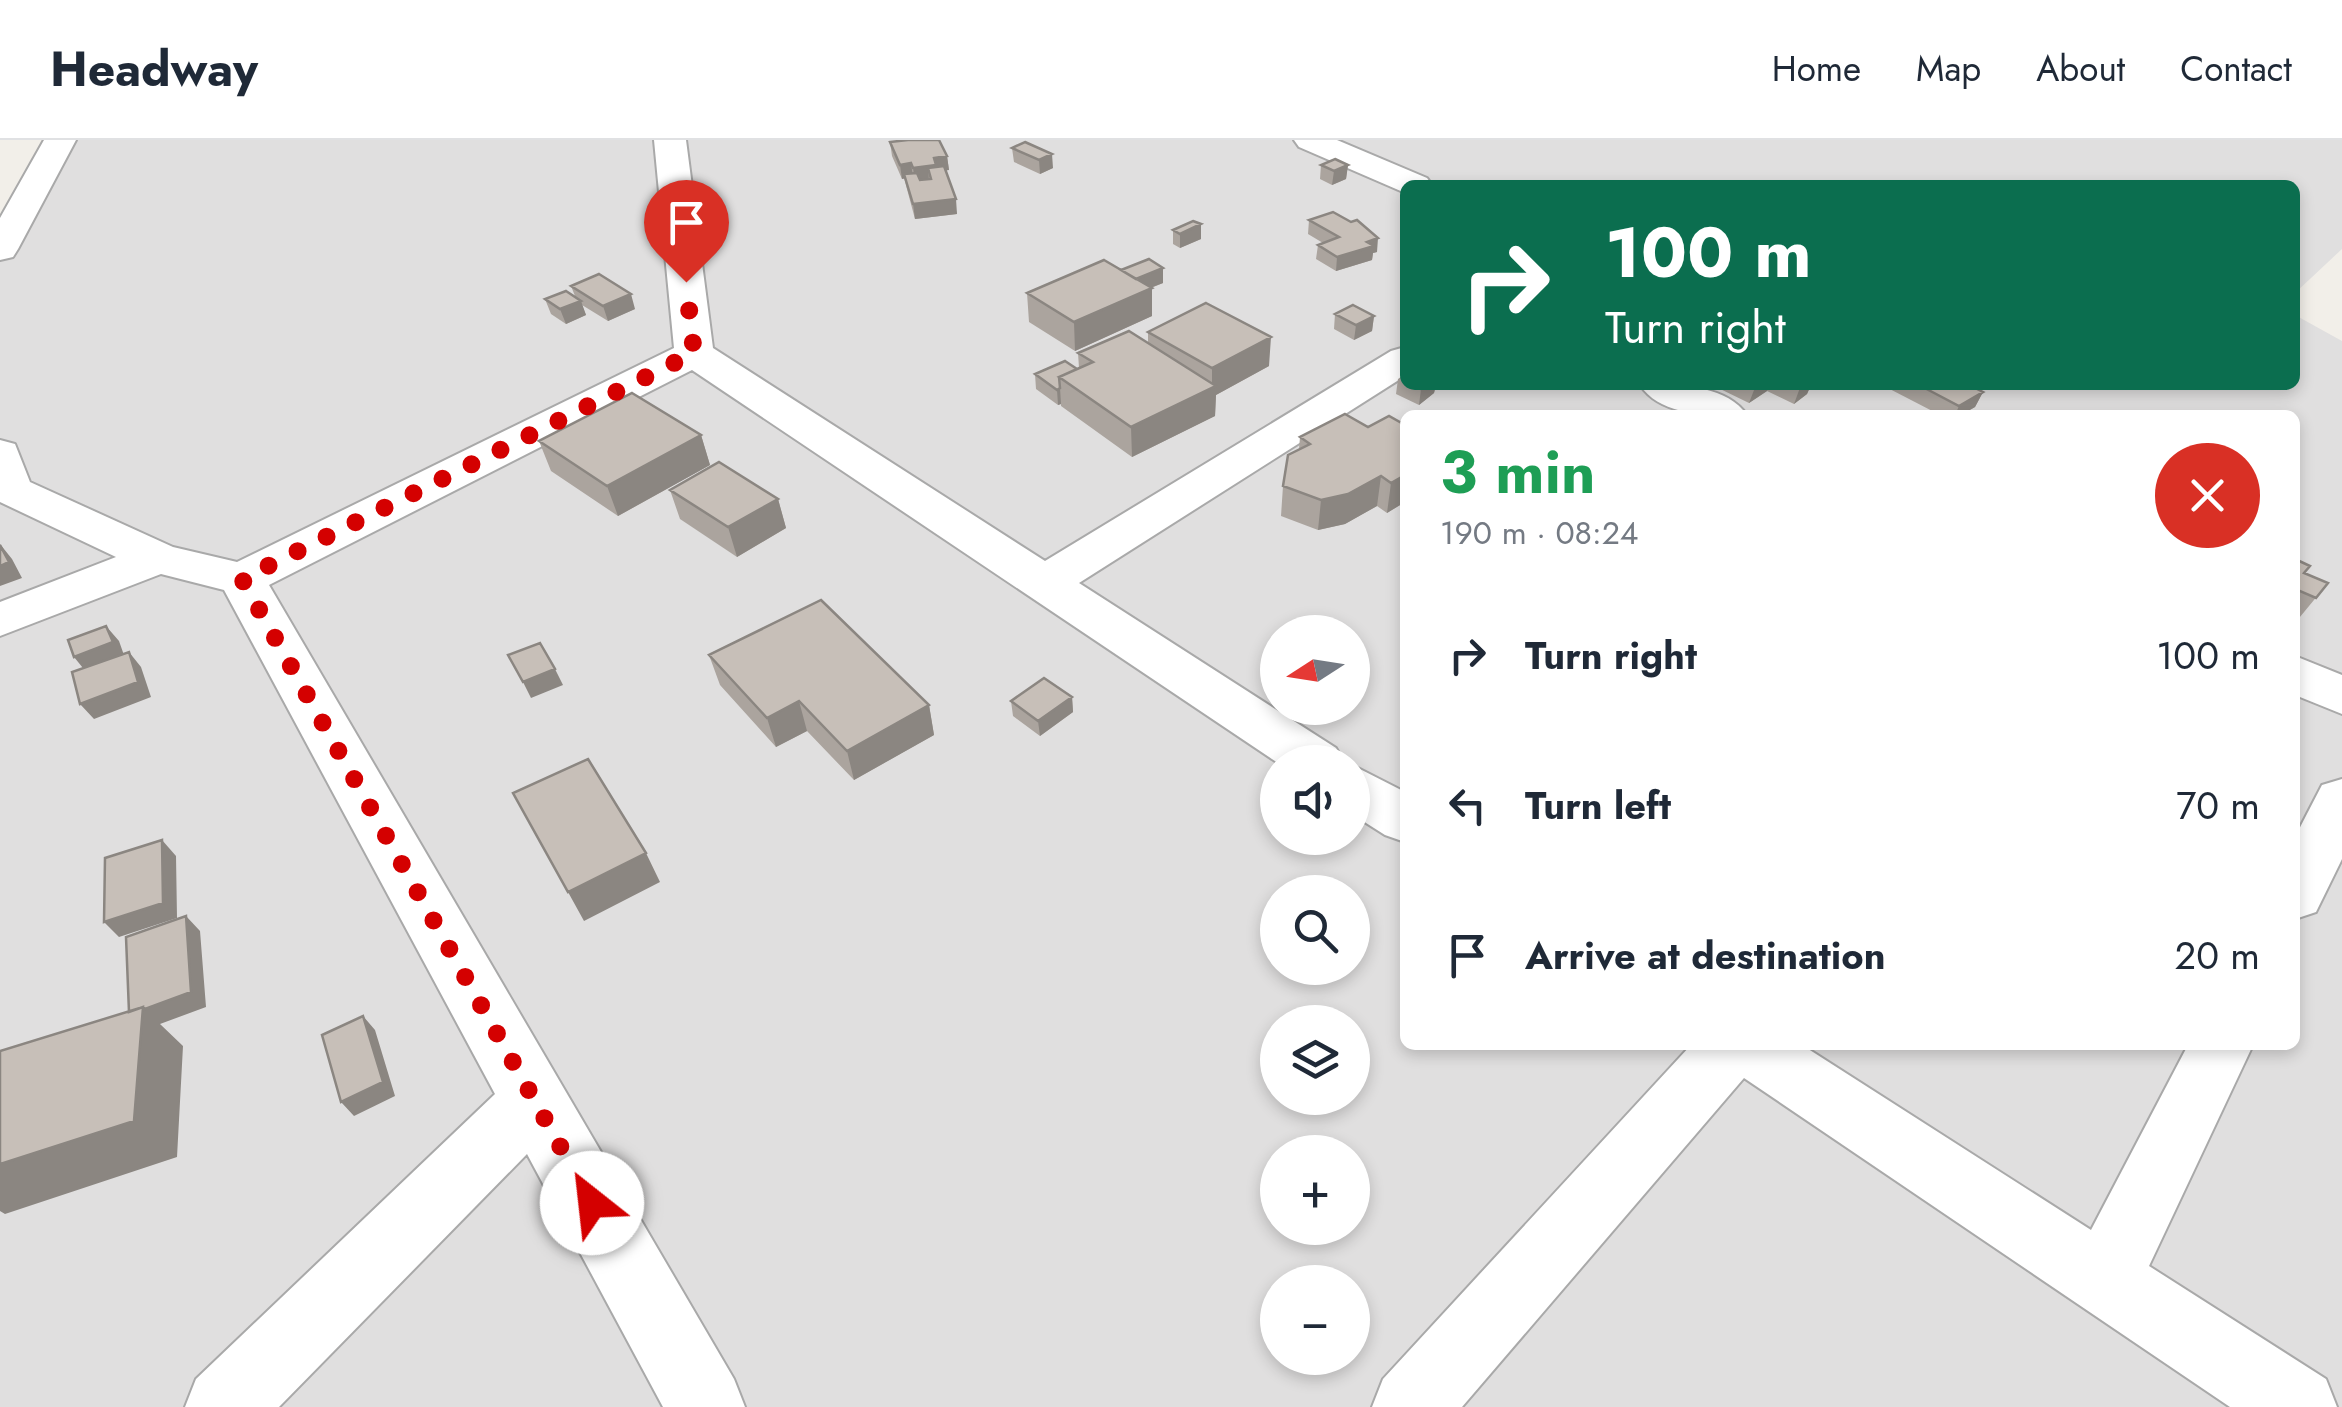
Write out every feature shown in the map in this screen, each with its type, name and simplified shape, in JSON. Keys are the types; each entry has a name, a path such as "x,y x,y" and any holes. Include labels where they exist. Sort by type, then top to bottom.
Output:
{"street":[{"path":"0,249 60,140"},
{"path":"670,140 694,353"},
{"path":"1310,140 1403,180"},
{"path":"0,454 10,490 158,558 242,579 694,353"},
{"path":"694,353 1291,745"},
{"path":"1044,583 1400,362"},
{"path":"1671,390 1715,410"},
{"path":"0,620 158,558"},
{"path":"242,579 706,1407"},
{"path":"2300,676 2342,696"},
{"path":"1370,798 1400,817"},
{"path":"2300,885 2342,800"},
{"path":"1411,1407 1728,1050"},
{"path":"1755,1050 2298,1407"},
{"path":"2104,1280 2218,1050"},
{"path":"224,1407 534,1101"}],"shaded area":[{"path":"60,140 2342,140 2342,249 2300,288 2300,180 1400,180 1400,390 2300,390 2300,318 2342,341 2342,1407 0,1407 0,249"}],"building":[{"path":"939,140 947,156 934,158 936,165 900,165 890,142"},
{"path":"1025,142 1052,154 1039,160 1012,148"},
{"path":"1335,159 1348,165 1334,171 1321,165"},
{"path":"944,166 956,199 913,204 904,174 917,173 920,180 931,179 928,168"},
{"path":"1333,212 1351,222 1357,220 1378,238 1367,242 1374,246 1337,257 1318,245 1339,237 1309,220"},
{"path":"1193,221 1201,224 1180,234 1173,230"},
{"path":"1149,259 1163,268 1136,279 1121,270"},
{"path":"1104,260 1152,288 1074,322 1027,293"},
{"path":"599,274 631,294 603,306 571,286"},
{"path":"566,291 581,301 560,309 545,299"},
{"path":"1206,303 1271,337 1212,368 1148,332"},
{"path":"1353,305 1374,316 1356,325 1335,314"},
{"path":"1129,331 1216,386 1131,427 1059,377 1093,362 1078,353"},
{"path":"1065,361 1077,369 1059,377 1057,390 1035,374"},
{"path":"1929,390 1983,392 1959,406"},
{"path":"632,393 701,435 607,486 539,441"},
{"path":"1345,414 1368,427 1389,416 1400,422 1400,478 1391,483 1381,476 1348,494 1321,500 1283,486 1288,455 1310,444 1300,437"},
{"path":"719,462 778,499 728,527 670,490"},
{"path":"0,545 9,562 0,566"},
{"path":"2300,561 2310,566 2304,573 2328,583 2316,598 2300,591"},
{"path":"821,600 929,705 847,751 799,701 767,718 709,655"},
{"path":"106,626 113,642 74,657 68,640"},
{"path":"540,643 555,669 523,682 508,655"},
{"path":"129,652 138,682 80,704 72,672"},
{"path":"1044,678 1072,697 1038,721 1011,701"},
{"path":"588,759 646,853 568,892 513,793"},
{"path":"162,840 163,903 104,922 105,858"},
{"path":"186,916 191,992 129,1012 126,937"},
{"path":"143,1007 134,1121 0,1164 0,1051"},
{"path":"363,1016 383,1082 341,1102 322,1035"}],"route":[{"path":"592,1203 242,579 694,353 686,282"}]}
